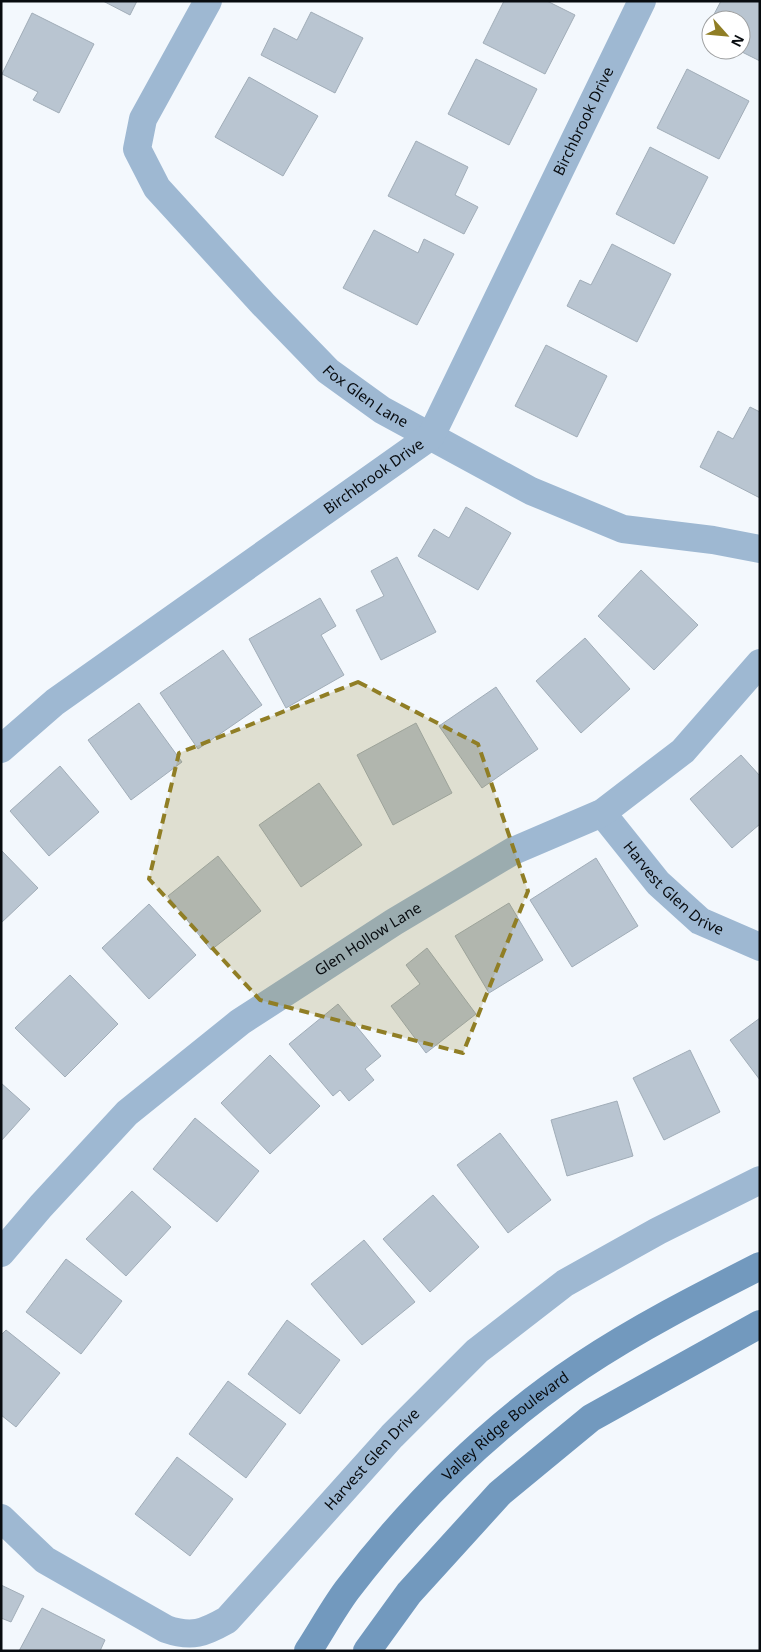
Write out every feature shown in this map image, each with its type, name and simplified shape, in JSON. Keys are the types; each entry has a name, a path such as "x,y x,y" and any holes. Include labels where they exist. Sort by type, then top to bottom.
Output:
{"main road":[{"name":"Valley Ridge Boulevard","path":"308,1651 347,1591 431,1492 505,1424 588,1361 666,1313 760,1266"},
{"path":"367,1651 409,1593 500,1494 538,1462 591,1418 760,1324"}],"street":[{"name":"Fox Glen Lane","path":"208,1 143,119 137,149 157,188 263,304 328,371 382,410 531,491 623,529 713,540 760,549"},
{"name":"Birchbrook Drive","path":"1,749 55,702 431,436 642,1"},
{"name":"Glen Hollow Lane","path":"1,1253 41,1206 127,1113 240,1022 394,922 513,850 602,813 684,751 760,663"},
{"name":"Harvest Glen Drive","path":"602,813 658,883 700,921 760,947"},
{"name":"Harvest Glen Drive","path":"1,1518 45,1560 166,1629 182,1634 206,1632 227,1620 392,1436 477,1351 565,1283 658,1231 760,1180"}],"highlighted area":[{"path":"358,682 478,744 528,891 463,1053 260,1000 149,879 179,753"}],"building":[{"path":"103,1 137,1 130,15"},
{"path":"504,1 547,1 575,15 545,74 483,43"},
{"path":"721,1 760,1 760,61 751,56 751,10 716,10"},
{"path":"311,12 363,38 335,93 261,55 274,28 297,40"},
{"path":"32,13 94,44 59,113 33,100 38,92 2,74"},
{"path":"476,59 537,89 509,145 448,114"},
{"path":"687,69 749,101 719,159 657,128"},
{"path":"249,77 318,116 283,176 215,137"},
{"path":"416,141 468,167 455,195 478,207 464,234 388,196"},
{"path":"650,147 708,177 674,244 616,214"},
{"path":"374,230 418,253 424,239 454,254 417,325 343,288"},
{"path":"612,244 671,274 637,342 567,306 580,280 591,285"},
{"path":"546,345 607,376 577,437 515,406"},
{"path":"750,407 760,412 760,498 700,467 718,431 733,439"},
{"path":"466,507 511,533 478,590 418,556 434,529 449,538"},
{"path":"397,557 436,632 381,660 356,610 384,596 371,571"},
{"path":"641,570 698,625 654,670 598,616"},
{"path":"320,598 336,626 321,635 344,675 286,708 249,639"},
{"path":"585,638 630,689 581,733 536,681"},
{"path":"223,650 262,705 198,749 160,693"},
{"path":"496,687 538,749 482,788 439,726"},
{"path":"139,703 182,762 131,800 88,740"},
{"path":"416,723 452,793 393,825 357,755"},
{"path":"741,755 760,776 760,824 732,848 690,799"},
{"path":"60,766 99,812 49,856 10,811"},
{"path":"319,783 362,845 301,887 259,825"},
{"path":"1,850 38,888 1,923"},
{"path":"218,856 261,911 211,950 168,896"},
{"path":"596,858 638,926 572,967 530,900"},
{"path":"509,903 543,960 489,993 455,936"},
{"path":"149,904 196,955 149,999 102,948"},
{"path":"427,948 476,1014 426,1053 391,1006 420,984 406,965"},
{"path":"70,975 118,1024 65,1077 15,1028"},
{"path":"338,1004 381,1056 365,1069 374,1080 349,1101 340,1090 333,1096 289,1044"},
{"path":"760,1018 760,1080 730,1040"},
{"path":"690,1050 720,1112 664,1140 633,1078"},
{"path":"270,1055 320,1106 270,1154 221,1103"},
{"path":"1,1083 30,1109 1,1141"},
{"path":"617,1101 633,1156 567,1176 551,1120"},
{"path":"195,1118 259,1171 217,1222 153,1169"},
{"path":"500,1133 551,1200 508,1233 457,1165"},
{"path":"132,1191 171,1227 126,1276 86,1239"},
{"path":"433,1195 479,1247 430,1292 383,1239"},
{"path":"364,1240 415,1302 362,1345 311,1284"},
{"path":"66,1259 122,1301 81,1354 26,1312"},
{"path":"287,1320 340,1360 300,1414 248,1374"},
{"path":"6,1330 60,1373 16,1427 1,1415 1,1335"},
{"path":"228,1381 286,1424 246,1478 189,1434"},
{"path":"177,1457 233,1499 190,1556 135,1514"},
{"path":"1,1585 24,1596 11,1622 1,1618"},
{"path":"42,1608 105,1640 100,1651 19,1651"}]}
